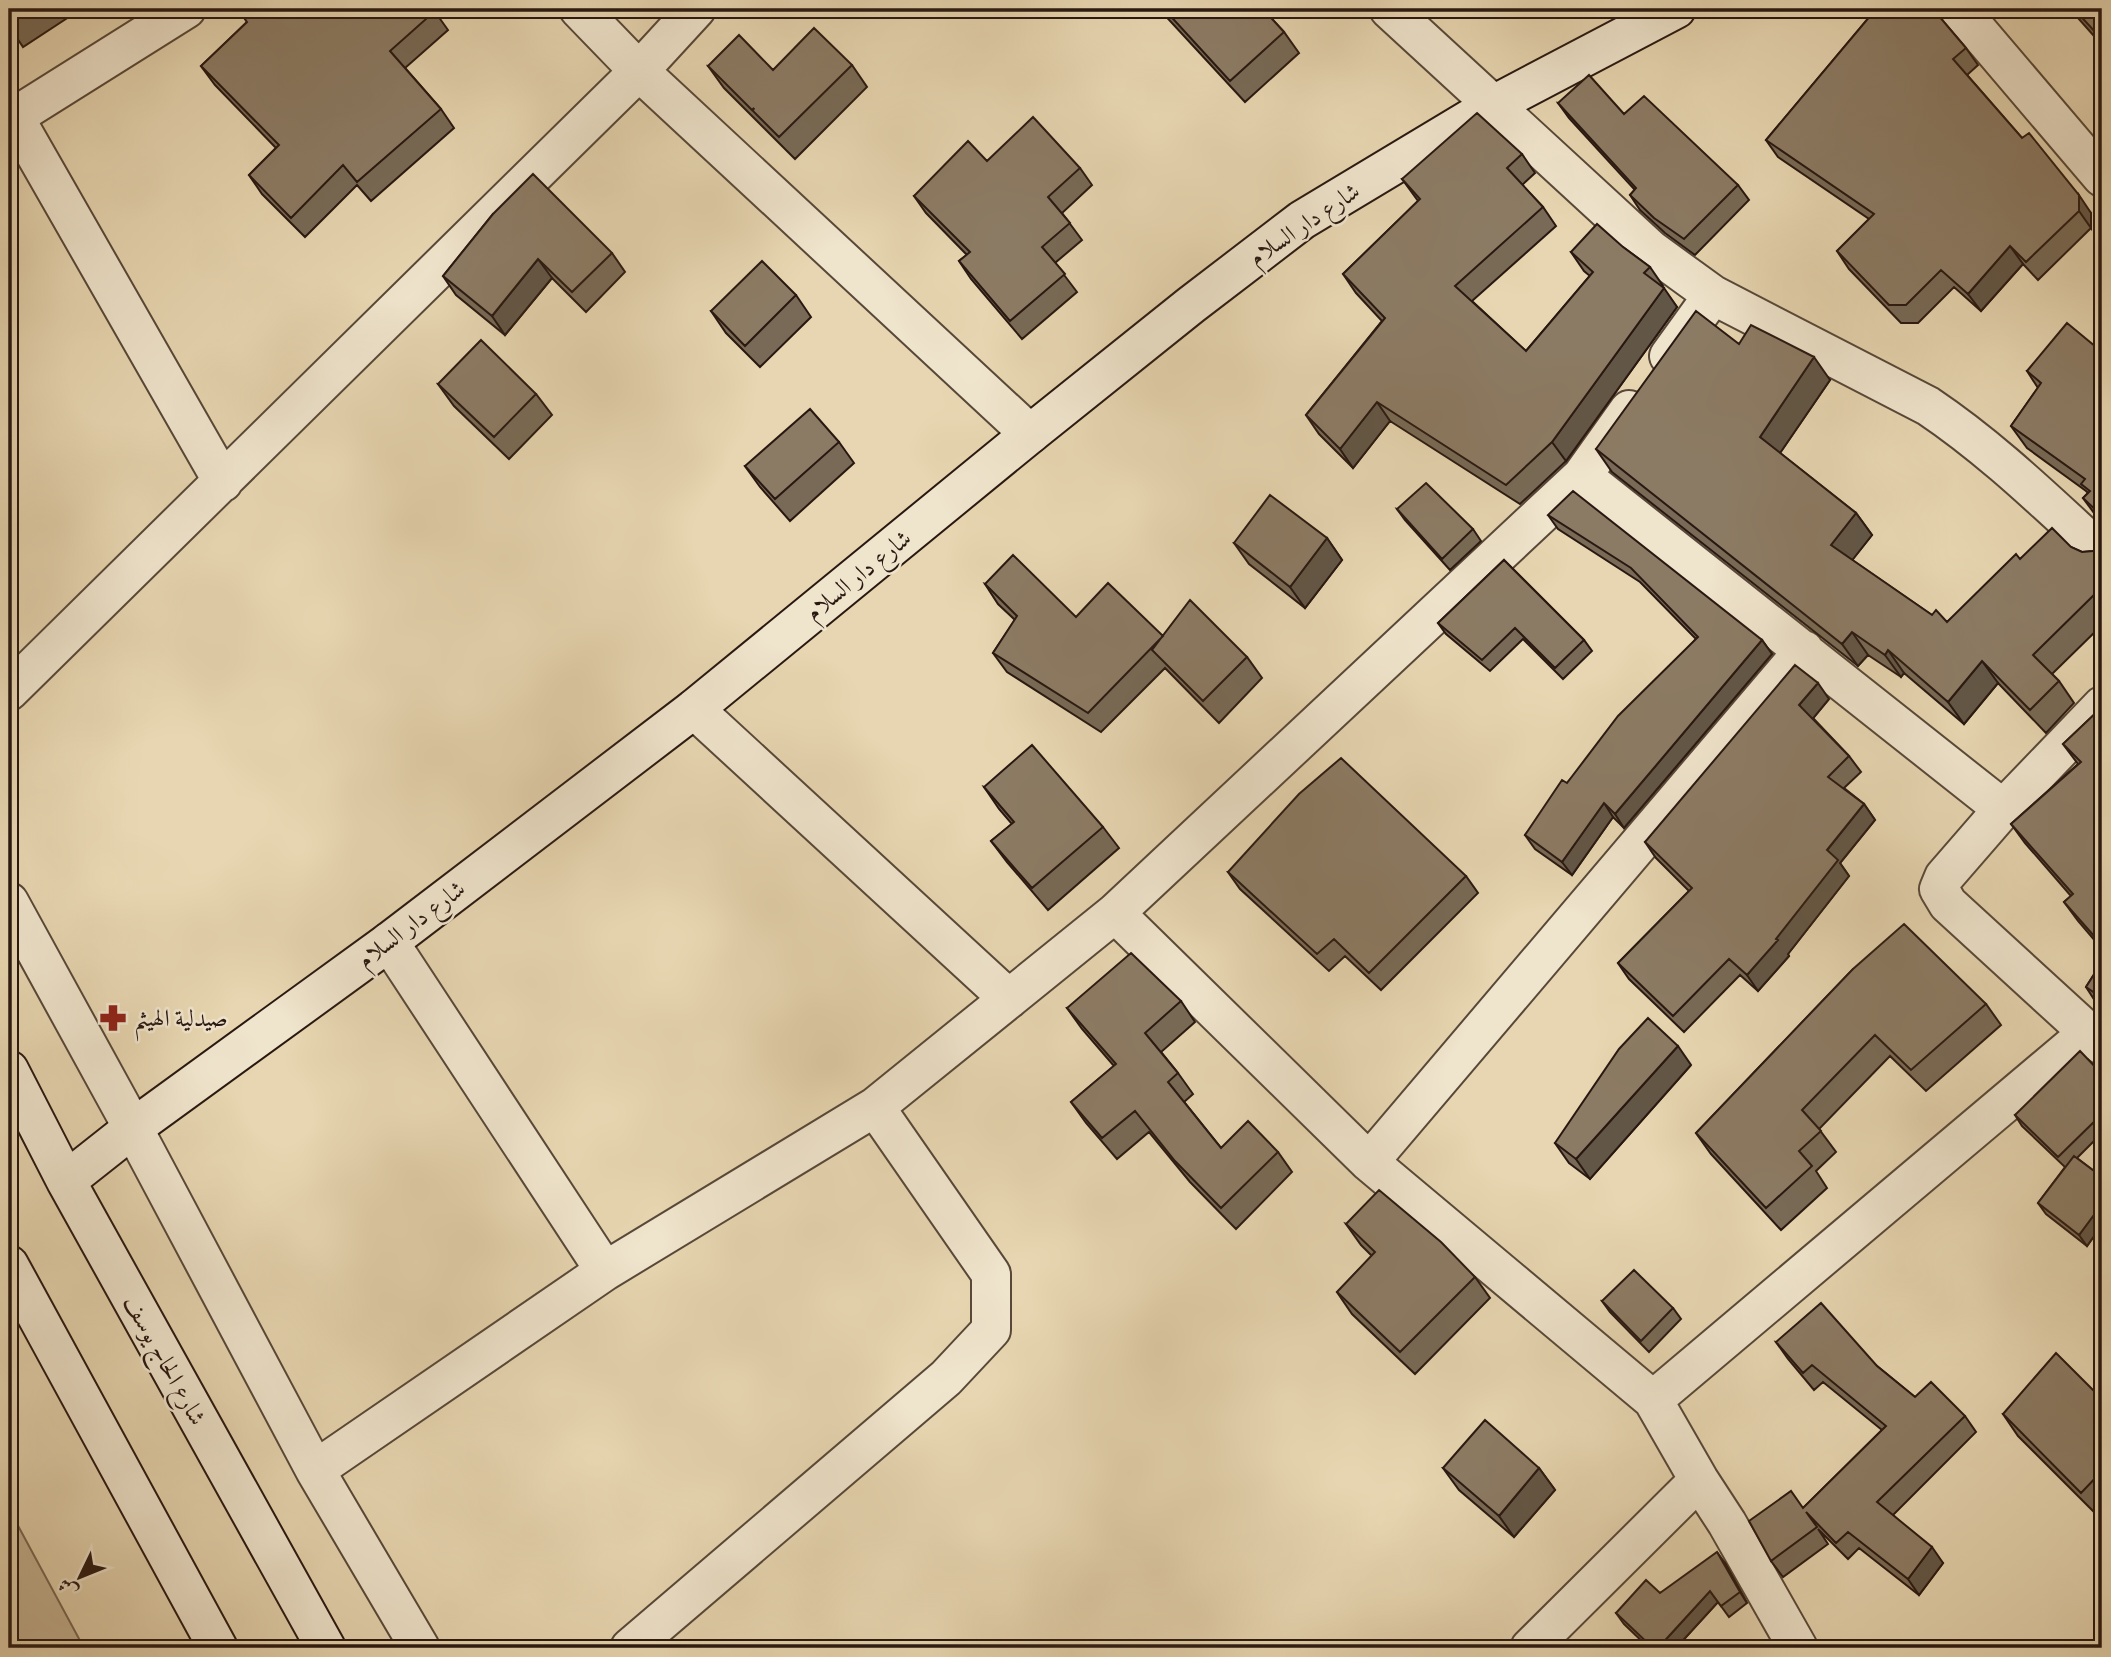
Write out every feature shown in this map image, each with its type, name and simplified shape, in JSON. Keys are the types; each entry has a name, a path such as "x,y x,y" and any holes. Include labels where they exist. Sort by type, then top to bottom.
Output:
{"street":[{"path":"186,9 12,113 223,482"},
{"path":"579,9 639,71 1030,434"},
{"path":"9,691 639,71 696,9"},
{"path":"1389,9 1651,250 1713,295 1928,406 1985,447 2102,553"},
{"name":"شارع دار السلام","path":"66,1181 133,1128 388,942 695,709 1030,434 1302,220 1495,104 1676,9"},
{"path":"1959,9 2102,177"},
{"path":"315,1470 606,1271 875,1107 1115,913 1582,475 1713,295"},
{"path":"1582,475 2003,809"},
{"path":"1369,1162 1804,650"},
{"path":"1653,1400 2095,1039 1948,904 1939,889 1944,877 2003,809 2102,706"},
{"path":"695,709 1009,999"},
{"path":"9,902 315,1470 420,1648"},
{"path":"1115,913 1369,1162 1653,1400 1798,1648"},
{"path":"388,942 606,1271"},
{"name":"شارع الحاج يوسف","path":"9,1070 66,1181 326,1648"},
{"path":"630,1648 946,1378 991,1330 991,1274 875,1107"},
{"path":"9,1265 218,1648"},
{"path":"1530,1648 1699,1480"}],"shaded area":[{"path":"9,1509 84,1648 9,1648"}],"building":[{"path":"252,9 433,9 435,11 390,51 441,109 357,182 343,165 291,218 249,175 279,145 201,66 247,22 243,16"},
{"path":"1164,9 1263,9 1284,32 1230,81"},
{"path":"1876,9 1933,9 1966,48 1953,59 2022,138 2029,133 2079,195 2079,211 2026,262 2010,246 1968,294 1941,270 1906,305 1889,305 1837,251 1874,214 1766,140"},
{"path":"2074,9 2102,9 2102,29 2097,34"},
{"path":"814,28 852,65 779,137 753,111 754,108 752,110 708,66 739,35 773,70"},
{"path":"1589,75 1624,114 1644,96 1738,185 1684,239 1654,218 1630,195 1636,188 1558,103"},
{"path":"1477,113 1522,154 1507,168 1543,207 1455,286 1526,351 1593,272 1571,252 1597,224 1650,267 1644,273 1664,288 1552,442 1506,485 1377,402 1340,449 1306,415 1385,318 1343,274 1420,199 1402,179"},
{"path":"1033,117 1080,168 1048,197 1070,223 1042,247 1065,274 1010,321 959,261 970,252 914,196 968,141 987,161"},
{"path":"533,174 612,253 572,292 538,259 492,316 443,276 493,214"},
{"path":"762,261 796,295 745,346 711,311"},
{"path":"1696,311 1739,344 1751,325 1814,357 1760,437 1856,513 1831,545 1932,615 1936,610 1947,622 2016,554 2020,559 2052,528 2071,547 2082,552 2093,551 2102,545 2102,587 2033,655 2059,681 2030,710 1982,661 1948,702 1888,650 1885,655 1852,632 1842,644 1596,449"},
{"path":"2067,323 2102,352 2102,516 2083,498 2090,491 2081,484 2085,479 2011,426 2041,383 2027,371"},
{"path":"481,340 536,394 494,437 438,384"},
{"path":"810,409 839,442 775,499 745,466"},
{"path":"1426,483 1473,529 1442,559 1397,509"},
{"path":"1573,491 1762,640 1615,814 1604,803 1562,862 1525,835 1562,780 1567,783 1618,716 1698,637 1631,568 1548,515"},
{"path":"1270,495 1327,538 1290,587 1234,543"},
{"path":"1013,555 1076,617 1108,583 1163,636 1088,713 993,653 1017,616 985,584"},
{"path":"1504,560 1584,640 1555,668 1515,628 1482,660 1438,623"},
{"path":"1190,600 1247,657 1203,701 1152,650"},
{"path":"1795,665 1818,683 1799,705 1849,756 1828,777 1864,804 1827,850 1838,860 1776,939 1778,940 1747,975 1729,959 1673,1016 1618,963 1692,888 1645,842"},
{"path":"2102,707 2102,810 2099,813 2102,817 2102,945 2064,902 2073,894 2011,824 2081,762 2063,744"},
{"path":"1032,745 1103,827 1032,888 991,841 1014,822 984,787"},
{"path":"1341,758 1466,876 1369,973 1334,939 1317,954 1228,872 1299,794"},
{"path":"1904,924 1986,1004 1911,1070 1875,1035 1802,1110 1821,1131 1799,1151 1812,1166 1766,1208 1696,1133 1853,969"},
{"path":"1131,953 1181,1001 1145,1033 1178,1073 1168,1082 1221,1148 1248,1121 1278,1152 1221,1208 1175,1161 1135,1111 1102,1138 1071,1102 1116,1064 1067,1008"},
{"path":"2102,962 2102,998 2086,987"},
{"path":"1648,1018 1678,1046 1576,1159 1555,1143 1619,1049"},
{"path":"2080,1051 2102,1074 2102,1114 2058,1157 2015,1115"},
{"path":"2074,1156 2102,1177 2102,1204 2079,1235 2038,1203"},
{"path":"1379,1190 1441,1242 1475,1277 1400,1352 1337,1292 1375,1252 1346,1224"},
{"path":"1634,1270 1673,1308 1641,1341 1602,1301"},
{"path":"1821,1303 1877,1366 1915,1397 1931,1382 1965,1416 1877,1502 1932,1547 1908,1579 1848,1532 1836,1543 1806,1512 1817,1527 1771,1561 1749,1521 1791,1491 1803,1508 1886,1426 1812,1365 1803,1373 1776,1342"},
{"path":"2056,1353 2102,1399 2102,1471 2081,1493 2003,1414"},
{"path":"1485,1420 1539,1468 1499,1516 1443,1468"},
{"path":"1717,1552 1740,1592 1721,1606 1710,1591 1658,1648 1653,1648 1616,1613 1646,1580 1660,1593"}],"place":[{"name":"صيدلية الهيثم","path":"113,1018"}]}
